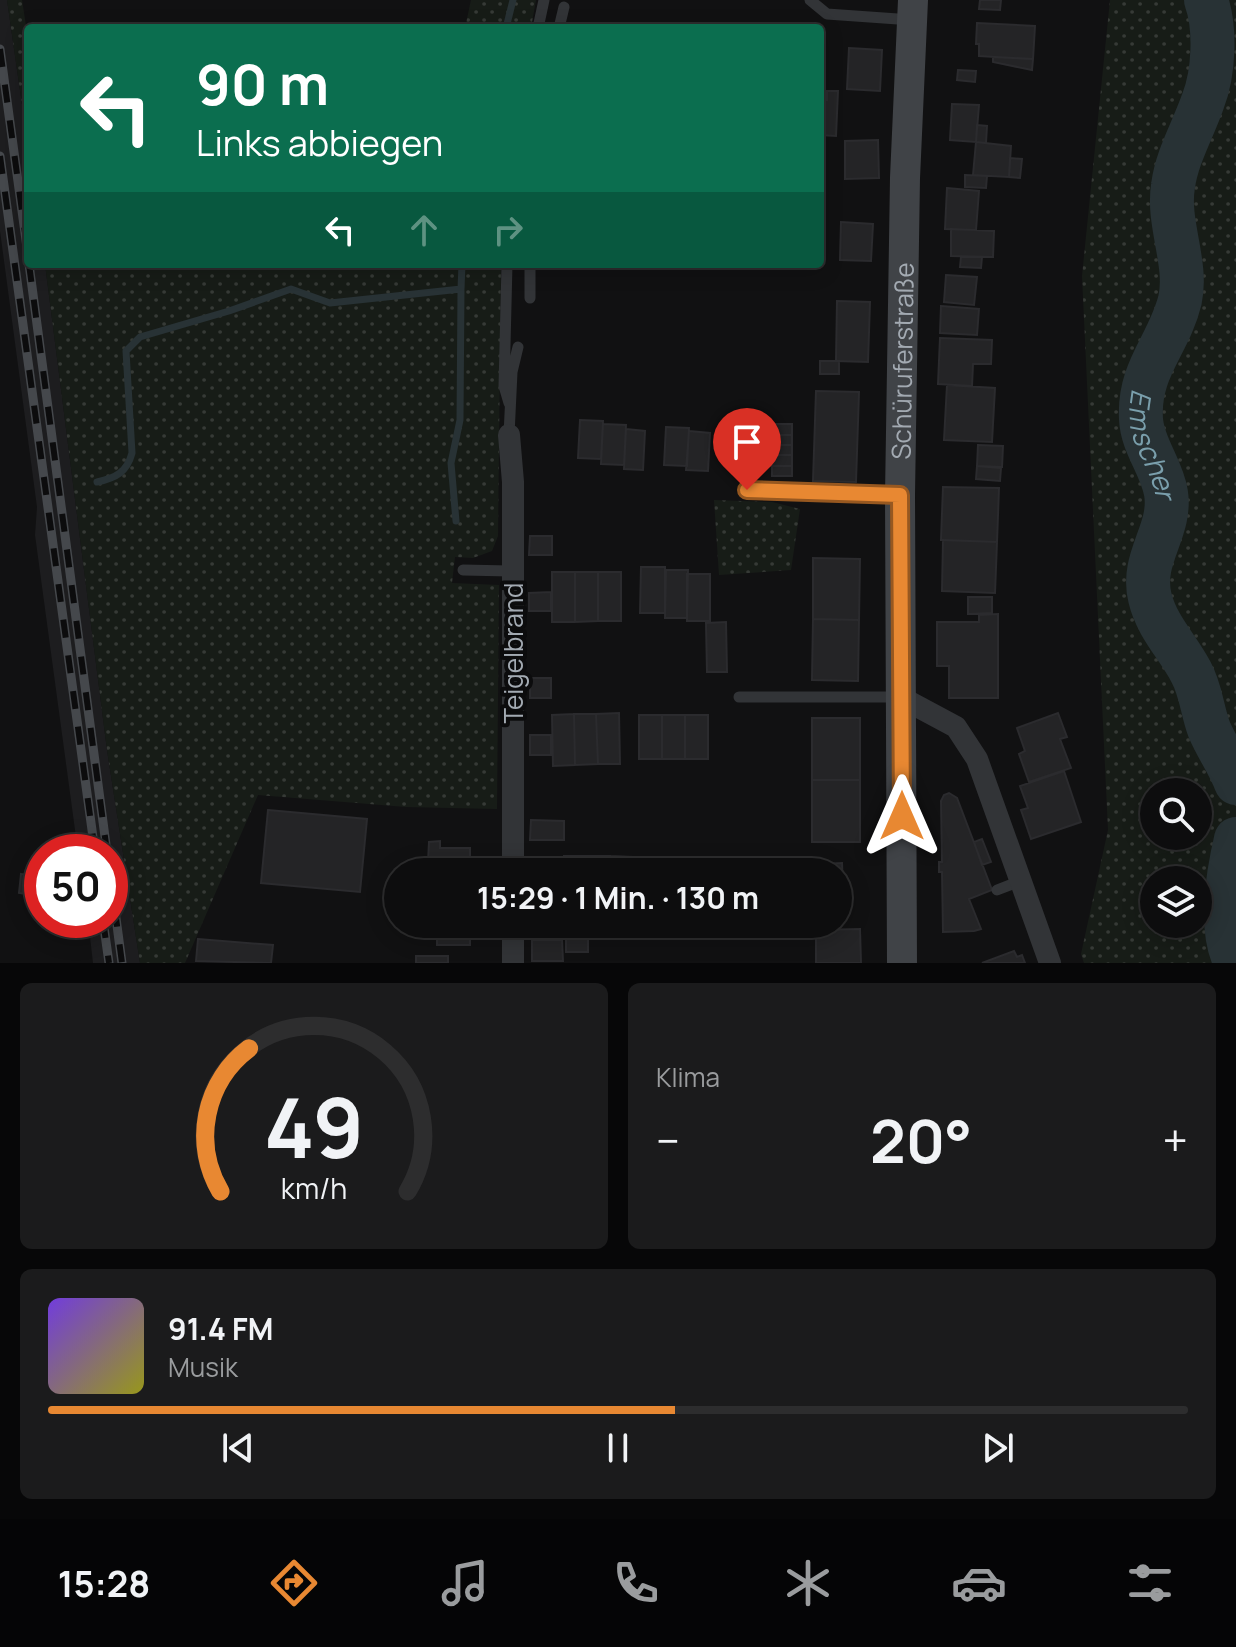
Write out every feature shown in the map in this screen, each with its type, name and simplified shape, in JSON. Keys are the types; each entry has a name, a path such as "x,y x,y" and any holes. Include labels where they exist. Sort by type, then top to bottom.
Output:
{"main road":[{"name":"Schüruferstraße","path":"902,963 900,495 905,178 913,10"}],"street":[{"name":"Teigelbrand","path":"509,435 513,482 513,858"},
{"path":"900,697 956,727 977,759 1050,963"},
{"path":"513,938 513,963"}],"lane":[{"path":"539,24 544,0"},
{"path":"810,0 827,14 913,10"},
{"path":"560,24 564,7"},
{"path":"507,268 504,386 509,403"},
{"path":"530,268 530,298"},
{"path":"509,435 509,403 518,347"},
{"path":"747,490 900,495"},
{"path":"463,570 513,571"},
{"path":"739,697 900,697"},
{"path":"997,890 1020,881"}],"shaded area":[{"path":"0,0 7,0 24,118 24,268 46,268 120,834 76,834 35,535 37,507 0,231"},
{"path":"7,0 22,0 26,24 24,118"},
{"path":"471,0 536,0 532,24 466,24"},
{"path":"1110,0 1236,0 1236,963 1084,963 1081,954 1108,830 1082,276"},
{"path":"46,268 501,268 498,536 492,551 473,558 455,557 452,583 499,585 497,809 406,807 258,795 185,963 140,963 128,886 128,834 120,834"},
{"path":"714,500 772,502 800,509 791,570 719,575"},
{"path":"128,886 140,963 93,963 90,938 128,938"}],"building":[{"path":"980,0 1001,0 1000,10 979,9"},
{"path":"977,23 1035,26 1033,59 979,56"},
{"path":"849,48 882,50 880,91 847,89"},
{"path":"993,57 1033,59 1032,70 993,62"},
{"path":"958,70 976,71 975,82 957,80"},
{"path":"827,91 838,91 836,136 824,135 824,100 827,100"},
{"path":"952,104 979,105 976,142 950,140"},
{"path":"977,125 987,126 986,143 976,142"},
{"path":"878,140 879,178 845,179 845,141"},
{"path":"976,142 1011,146 1009,177 973,175"},
{"path":"1010,158 1022,159 1020,178 1009,177"},
{"path":"965,175 987,176 986,188 965,187"},
{"path":"947,188 979,191 976,230 945,229"},
{"path":"841,222 873,224 871,261 840,260"},
{"path":"951,229 994,231 993,257 951,256"},
{"path":"961,257 982,257 981,268 960,267"},
{"path":"946,275 977,277 974,305 944,302"},
{"path":"837,301 870,302 868,362 836,361"},
{"path":"941,306 979,309 977,335 940,333"},
{"path":"940,338 992,340 991,364 973,364 972,386 938,384"},
{"path":"820,361 839,361 839,374 820,374"},
{"path":"947,385 995,388 992,442 944,440"},
{"path":"816,391 859,392 856,482 813,481"},
{"path":"580,420 603,421 601,459 578,458"},
{"path":"603,424 626,425 624,465 601,464"},
{"path":"772,424 792,424 792,435 772,435"},
{"path":"666,427 689,428 687,466 664,465"},
{"path":"626,429 645,431 643,470 624,469"},
{"path":"689,431 710,433 708,471 686,470"},
{"path":"772,435 792,435 792,445 772,445"},
{"path":"772,445 792,445 792,455 772,455"},
{"path":"978,445 1003,446 1002,467 977,466"},
{"path":"772,455 792,455 792,466 772,466"},
{"path":"772,466 792,466 792,476 772,476"},
{"path":"977,466 1001,468 1000,481 976,479"},
{"path":"943,487 999,488 997,542 941,540"},
{"path":"530,536 552,536 552,555 529,555"},
{"path":"943,540 997,542 995,593 942,591"},
{"path":"813,558 860,559 859,620 813,619"},
{"path":"641,567 665,567 665,613 640,613"},
{"path":"666,570 688,570 687,618 665,618"},
{"path":"552,572 575,572 575,622 552,622"},
{"path":"575,572 598,572 598,621 575,622"},
{"path":"598,572 621,572 621,621 598,621"},
{"path":"687,574 710,574 710,621 687,621"},
{"path":"551,592 551,611 529,611 529,593"},
{"path":"968,597 992,597 992,613 968,614"},
{"path":"998,614 998,698 949,698 949,666 937,666 937,622 979,622 979,615"},
{"path":"813,619 859,620 858,681 812,680"},
{"path":"726,622 727,672 707,672 706,623"},
{"path":"530,678 551,678 551,698 530,698"},
{"path":"619,713 620,764 598,764 596,714"},
{"path":"1058,713 1067,737 1060,739 1071,768 1029,782 1019,754 1025,751 1017,728"},
{"path":"574,714 575,765 553,766 552,715"},
{"path":"574,714 596,714 598,764 575,765"},
{"path":"639,715 662,715 662,759 639,759"},
{"path":"662,715 685,715 685,759 662,759"},
{"path":"685,715 708,715 708,759 685,759"},
{"path":"812,718 860,718 860,780 812,780"},
{"path":"530,735 551,735 551,755 530,755"},
{"path":"1064,771 1081,822 1031,839 1021,810 1028,808 1020,786"},
{"path":"812,780 860,780 860,842 812,842"},
{"path":"949,793 957,798 992,890 969,899 981,929 974,931 943,932 942,872 939,872 939,862 942,862 941,801"},
{"path":"268,810 367,819 360,892 261,883"},
{"path":"531,820 564,821 564,840 530,840"},
{"path":"982,839 991,862 982,865 974,842"},
{"path":"440,841 440,848 470,848 470,858 428,858 429,842"},
{"path":"564,856 587,856 587,858"},
{"path":"587,856 610,856 610,858"},
{"path":"21,874 24,874 24,894 19,893"},
{"path":"852,929 860,929 861,963 816,963 816,938 852,938"},
{"path":"437,938 470,938 470,945 437,945"},
{"path":"566,938 588,938 588,952 566,952"},
{"path":"198,939 273,945 271,963 196,961"},
{"path":"532,940 562,940 563,961 532,961"},
{"path":"1014,951 1017,957 1022,955 1025,963 982,963"},
{"path":"416,956 448,956 448,963 416,963"}],"waterway":[{"path":"507,24 513,0"},
{"name":"Emscher","path":"1206,0 1212,37 1210,77 1173,186 1173,215 1182,286 1180,300 1144,386 1141,419 1145,438 1161,474 1167,507 1149,570 1150,598 1163,628 1194,679 1209,729 1236,783"},
{"path":"97,482 120,473 132,453 126,351 140,337 291,289 330,303 461,289 462,268"},
{"path":"456,521 451,463 460,420 461,289"},
{"name":"Emscher","path":"1236,839 1226,902 1227,935 1236,963"}],"railway":[{"path":"0,49 24,226"},
{"path":"0,156 93,834"},
{"path":"30,268 105,834"},
{"path":"106,938 109,963"},
{"path":"119,938 122,963"}],"route":[{"path":"747,490 900,495 902,816"}]}
